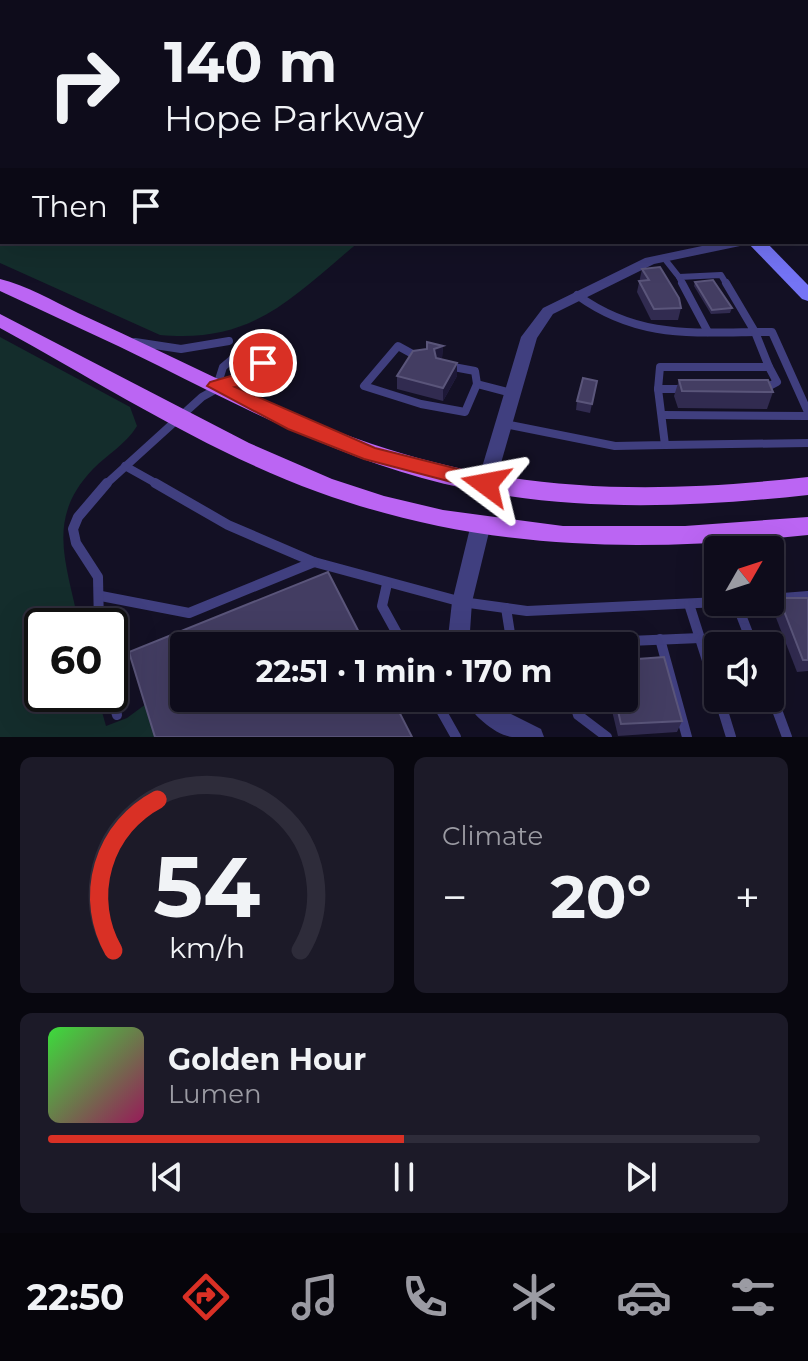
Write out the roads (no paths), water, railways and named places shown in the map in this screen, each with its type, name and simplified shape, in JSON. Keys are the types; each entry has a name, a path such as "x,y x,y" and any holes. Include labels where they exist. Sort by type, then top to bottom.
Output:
{"main road":[{"path":"758,244 808,295"},
{"path":"0,284 295,424 371,454 486,484 551,493 667,499 718,497 808,486"},
{"path":"0,320 181,417 324,485 371,501 480,528 626,539 732,535 808,526"}],"street":[{"path":"486,484 529,337 548,311 650,261 730,244"},
{"path":"459,632 462,602 480,528"},
{"path":"490,712 499,720 533,737"}],"lane":[{"path":"664,258 679,277 708,332"},
{"path":"679,277 721,275 755,332 777,382 773,387 750,390"},
{"path":"577,295 599,314 633,328 772,332 808,414 663,415"},
{"path":"99,331 166,348 194,348 229,341"},
{"path":"421,358 398,346 364,386 421,404 465,412 477,384 475,371 439,365"},
{"path":"217,386 223,367 242,351"},
{"path":"100,608 98,577 76,543 73,526 94,496 217,386 247,378 263,363"},
{"path":"665,445 658,389 660,367 769,367"},
{"path":"477,384 511,393"},
{"path":"658,389 704,389"},
{"path":"504,424 609,445 808,443"},
{"path":"125,466 228,525 314,562 462,602 539,611 704,603"},
{"path":"101,596 189,613 314,562"},
{"path":"387,584 382,606 396,632"},
{"path":"784,598 808,596"},
{"path":"689,604 704,651"},
{"path":"506,608 510,632"},
{"path":"638,640 700,638"},
{"path":"660,639 687,737"},
{"path":"442,712 456,737"},
{"path":"577,712 607,737"},
{"path":"723,712 731,737"},
{"path":"778,712 787,737"}]}
